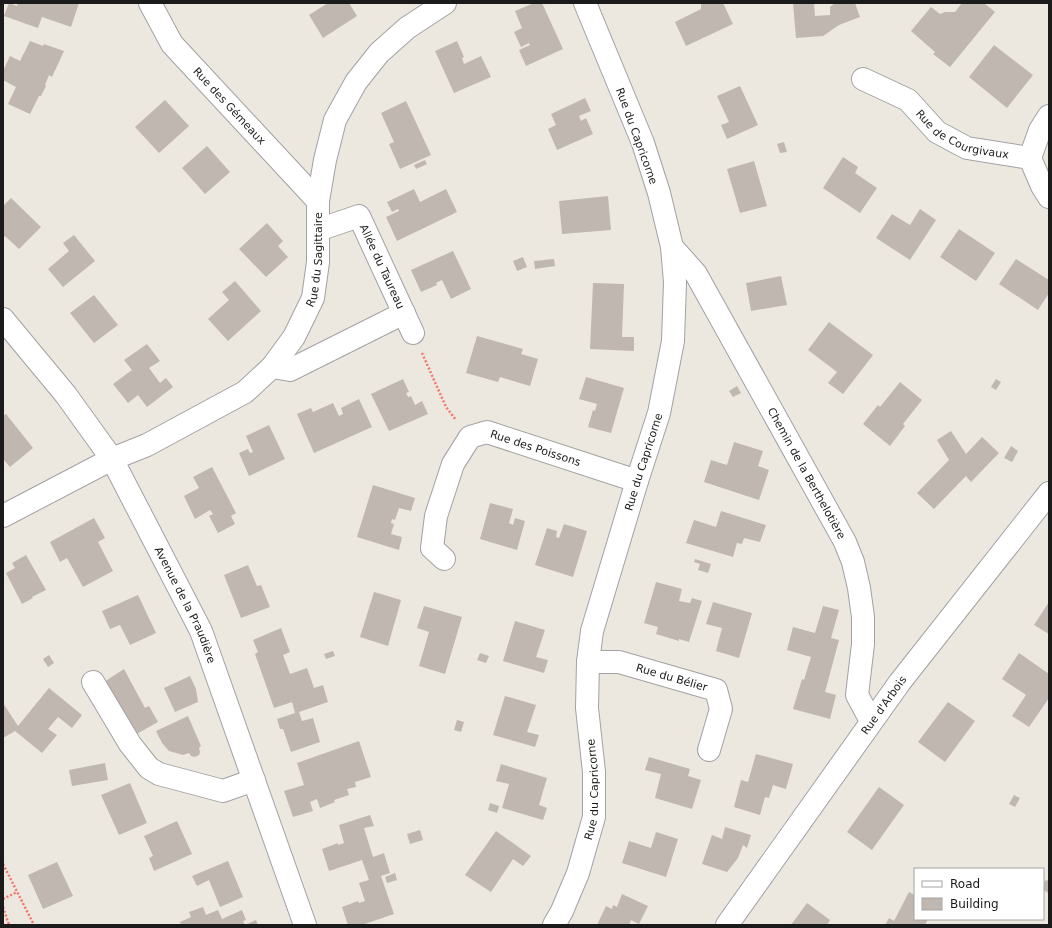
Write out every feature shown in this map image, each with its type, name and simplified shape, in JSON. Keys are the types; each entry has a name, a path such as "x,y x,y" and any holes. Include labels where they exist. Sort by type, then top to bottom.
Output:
{"street":[{"name":"Rue des Gémeaux","path":"150,3 172,44 318,201"},
{"name":"Rue du Sagittaire","path":"3,516 112,460 147,445 245,392 272,367 294,337 313,298 318,262 318,201 325,160 335,120 356,82 379,53 407,28 445,3"},
{"name":"Rue du Capricorne","path":"554,925 562,911 578,873 594,817 594,772 587,708 588,662 592,632 659,413 673,341 675,282 672,247 659,193 643,143 585,3"},
{"name":"Rue de Courgivaux","path":"863,79 908,100 937,132 967,148 1030,158"},
{"path":"1049,116 1040,130 1030,158 1042,186 1049,197"},
{"name":"Allée du Taureau","path":"272,367 290,370 409,323 359,216 318,230"},
{"name":"Chemin de la Berthelotière","path":"672,247 696,274 845,542 853,562 860,588 863,616 863,644 857,695 871,721"},
{"name":"Avenue de la Praudière","path":"3,319 66,395 112,460 201,631 305,925"},
{"name":"Rue des Poissons","path":"470,438 487,432 637,481"},
{"path":"444,558 432,548 436,516 453,464 470,438"},
{"name":"Rue d'Arbois","path":"727,925 900,682 1049,493"},
{"name":"Rue du Bélier","path":"588,662 619,662 716,690 721,709 709,750"},
{"path":"93,682 130,744 149,768 159,774 223,791 254,780"}],"path":[{"path":"409,323 446,407 470,438"},
{"path":"3,864 34,925"},
{"path":"3,899 17,892"},
{"path":"3,907 9,925"}],"building":[{"path":"9,3 17,6 18,3 79,3 71,27 42,17 38,28 4,16"},
{"path":"328,3 349,3 357,16 323,38 309,15"},
{"path":"534,3 542,3 563,49 526,66 519,50 530,45 529,43 521,47 514,32 522,28 515,11"},
{"path":"701,3 723,3 733,24 686,46 675,22 701,9"},
{"path":"793,3 814,3 815,16 830,15 830,7 835,3 855,3 860,17 839,25 823,36 796,38"},
{"path":"962,3 984,3 995,12 950,67 933,54 935,52 911,31 931,7 940,14 945,12 955,12"},
{"path":"30,41 64,51 52,77 49,75 45,85 46,86 30,114 8,104 16,87 3,80 3,71 10,56 20,61"},
{"path":"457,41 464,57 462,58 464,64 481,56 491,77 454,93 435,51"},
{"path":"994,45 1033,75 1007,108 969,77"},
{"path":"740,86 758,125 727,139 721,125 729,122 717,96"},
{"path":"585,98 591,111 579,116 581,121 586,118 593,134 557,150 548,129 556,125 551,114"},
{"path":"165,100 189,126 159,153 135,127"},
{"path":"406,101 431,155 400,169 389,144 394,142 381,113"},
{"path":"784,142 787,152 780,153 777,144"},
{"path":"207,146 230,172 205,194 182,168"},
{"path":"843,157 858,167 855,173 877,188 860,213 823,188"},
{"path":"425,160 427,164 416,169 414,165"},
{"path":"754,161 767,206 740,213 727,169"},
{"path":"414,189 420,202 446,189 457,212 397,241 386,217 399,211 398,209 392,212 387,202"},
{"path":"608,196 611,230 562,234 559,201"},
{"path":"11,198 41,227 19,249 5,236 3,238 3,206"},
{"path":"920,209 936,220 910,260 876,238 892,214 910,225"},
{"path":"267,223 283,241 278,246 288,257 266,277 239,249"},
{"path":"959,229 995,253 976,281 940,257"},
{"path":"74,235 95,261 63,287 48,269 69,251 63,243"},
{"path":"453,251 471,289 451,299 442,280 436,283 437,285 421,292 411,270"},
{"path":"523,257 527,267 517,271 513,261"},
{"path":"554,259 555,266 535,269 534,261"},
{"path":"1016,259 1049,280 1049,293 1038,310 999,284"},
{"path":"781,276 787,305 751,311 746,283"},
{"path":"235,281 261,311 228,341 208,319 229,300 222,292"},
{"path":"593,283 624,284 622,337 634,337 634,351 590,349"},
{"path":"94,295 118,325 94,343 70,313"},
{"path":"829,322 873,355 843,394 828,383 837,372 808,350"},
{"path":"477,336 523,349 521,354 538,359 530,386 500,377 498,382 466,373"},
{"path":"147,344 160,361 149,368 160,383 166,378 173,387 147,407 138,395 128,403 113,384 132,370 124,360"},
{"path":"586,377 624,388 611,433 588,427 593,410 595,411 597,404 579,399"},
{"path":"403,379 409,392 406,393 408,397 411,396 415,405 422,401 428,414 389,431 371,394"},
{"path":"996,379 1001,382 996,390 991,387"},
{"path":"900,382 922,400 903,424 905,426 890,446 863,424 878,405 880,407"},
{"path":"737,386 741,393 733,397 729,391"},
{"path":"359,399 372,427 314,453 297,414 311,408 313,412 333,403 339,416 343,414 341,408"},
{"path":"6,414 33,448 10,467 3,459 3,416"},
{"path":"269,425 285,459 249,476 239,453 248,449 250,453 253,452 246,436"},
{"path":"951,431 966,454 982,437 999,453 971,482 966,476 934,509 917,493 949,460 937,440"},
{"path":"734,442 763,451 758,466 769,470 759,500 704,482 711,460 727,465"},
{"path":"1011,446 1018,451 1012,462 1004,458"},
{"path":"212,467 236,513 231,516 235,524 218,533 209,516 213,514 210,510 195,519 184,496 199,488 193,477"},
{"path":"373,485 415,498 411,511 399,508 395,520 392,519 391,523 394,524 391,534 402,537 399,550 357,537"},
{"path":"490,503 513,509 509,523 513,525 515,518 525,521 517,550 480,539"},
{"path":"721,511 766,525 760,542 744,538 742,544 737,543 733,557 686,543 694,520 716,527"},
{"path":"94,518 105,538 98,542 113,571 83,587 67,558 60,562 50,542"},
{"path":"564,524 587,531 573,577 535,565 547,528 557,531 556,537 559,538"},
{"path":"26,555 46,590 22,604 6,573 15,568 12,563"},
{"path":"695,559 711,564 708,573 698,570 700,564 694,562"},
{"path":"248,565 257,586 261,585 270,607 241,618 224,575"},
{"path":"656,582 682,589 679,601 690,603 692,598 702,601 689,642 679,639 679,641 656,634 658,627 644,623"},
{"path":"374,592 401,600 388,646 360,637"},
{"path":"138,595 156,633 130,645 120,625 110,629 102,611"},
{"path":"713,602 752,613 739,658 716,651 722,628 706,624"},
{"path":"1049,602 1049,634 1034,625"},
{"path":"424,606 462,617 445,674 419,666 429,632 417,628"},
{"path":"823,606 839,610 831,638 839,640 825,692 836,695 830,719 793,709 802,679 804,680 811,657 787,650 793,627 815,633"},
{"path":"515,621 545,630 536,657 548,660 544,673 503,661"},
{"path":"281,628 290,652 283,655 290,674 307,668 314,688 323,685 328,702 299,712 302,721 313,718 320,742 291,752 283,729 280,729 277,719 295,713 292,702 274,708 255,654 258,652 253,640"},
{"path":"333,651 335,656 326,659 324,654"},
{"path":"480,653 489,656 486,663 477,660"},
{"path":"1019,653 1049,674 1049,698 1029,727 1012,716 1026,695 1002,679"},
{"path":"49,655 54,663 48,667 43,659"},
{"path":"124,669 145,708 149,706 158,722 135,735 104,682"},
{"path":"190,676 196,689 198,702 175,712 164,688"},
{"path":"49,688 82,715 72,728 58,717 48,729 57,735 42,753 15,731 3,738 3,703 18,726"},
{"path":"505,696 536,705 527,732 539,735 535,747 493,735"},
{"path":"948,702 975,721 945,762 918,742"},
{"path":"188,716 201,746 199,748 199,755 195,757 191,756 189,753 183,755 169,751 162,743 156,731"},
{"path":"457,720 464,722 461,732 454,730"},
{"path":"359,741 371,777 355,782 356,787 347,789 349,795 334,800 335,802 320,808 317,799 310,802 313,811 293,817 284,791 304,785 297,763"},
{"path":"756,754 793,764 786,789 773,785 769,798 765,797 760,815 734,807 741,780 748,782"},
{"path":"649,757 690,769 688,776 701,780 692,809 655,798 661,774 645,770"},
{"path":"105,763 108,780 72,786 69,770"},
{"path":"501,764 547,778 539,805 547,808 543,820 502,808 509,784 496,781"},
{"path":"130,783 147,823 119,835 101,795"},
{"path":"879,787 904,805 872,850 847,832"},
{"path":"1014,795 1020,798 1015,807 1009,804"},
{"path":"490,803 499,806 497,813 488,810"},
{"path":"370,815 374,826 364,828 373,857 384,853 390,873 381,876 394,914 362,925 348,925 342,907 358,901 359,903 365,901 359,883 369,880 362,860 329,871 322,849 338,843 338,845 344,843 339,825"},
{"path":"177,821 192,854 154,871 149,858 153,856 144,836"},
{"path":"725,827 751,835 747,848 743,845 738,858 727,872 702,864 712,835 722,839"},
{"path":"420,830 423,840 410,844 407,834"},
{"path":"496,831 531,856 523,866 513,859 491,892 465,875"},
{"path":"656,832 678,839 666,877 622,863 629,841 651,848"},
{"path":"228,861 243,897 220,907 209,880 197,886 192,876"},
{"path":"57,862 73,896 43,909 28,875"},
{"path":"395,873 397,880 387,883 385,877"},
{"path":"1046,880 1049,881 1049,893 1044,890 1044,883"},
{"path":"909,892 914,894 914,920 928,920 925,925 885,925 889,918 894,921"},
{"path":"622,894 648,906 639,924 631,920 629,925 597,925 606,906 612,909 613,905 617,907"},
{"path":"807,903 830,920 827,925 791,925"},
{"path":"203,907 206,915 218,910 222,919 242,910 246,920 243,921 245,925 181,925 180,922 191,917 189,912"},
{"path":"256,920 258,925 245,925"}]}
